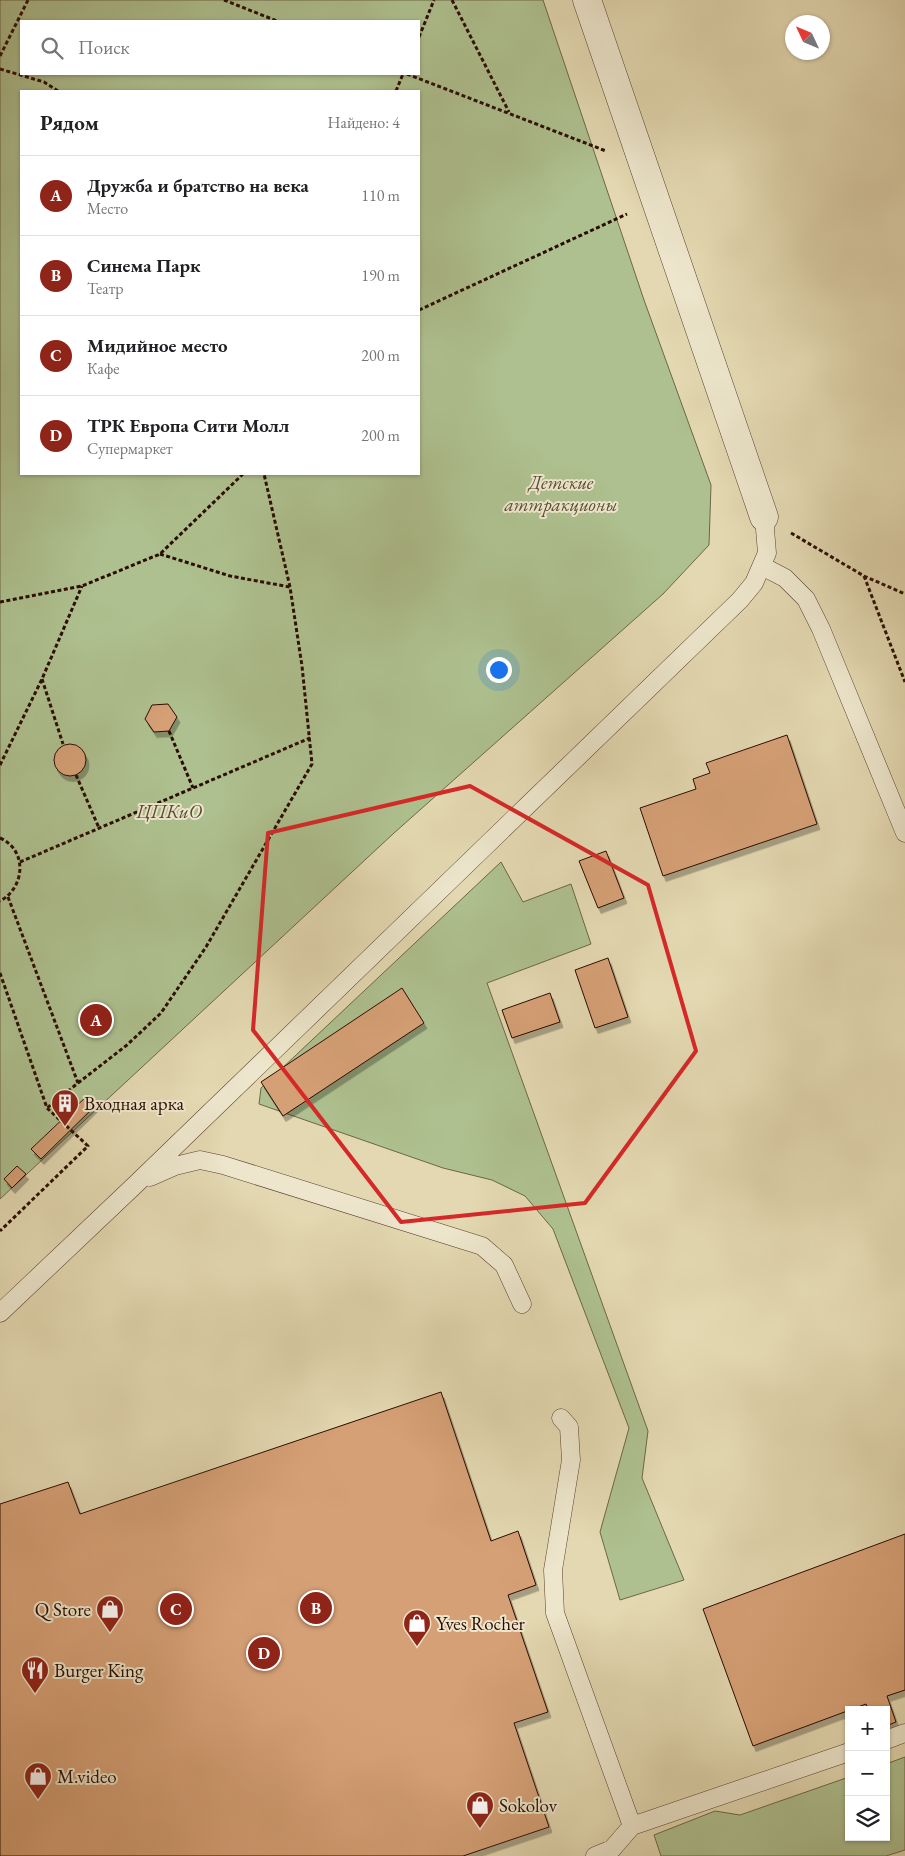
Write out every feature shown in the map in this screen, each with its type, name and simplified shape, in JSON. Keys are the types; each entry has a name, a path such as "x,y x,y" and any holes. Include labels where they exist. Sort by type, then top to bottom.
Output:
{"street":[{"path":"587,0 764,517"}],"lane":[{"path":"0,1313 740,600 754,583 767,553 764,517"},
{"path":"762,566 785,578 806,599 821,629 905,833"},
{"path":"136,1184 175,1166 200,1160 222,1165 437,1231 482,1246 504,1265 522,1304"},
{"path":"561,1418 569,1428 571,1460 553,1570 555,1614 632,1826"},
{"path":"890,1739 905,1733"},
{"path":"595,1856 612,1848 632,1826 845,1753"}],"path":[{"path":"0,56 28,0"},
{"path":"224,0 274,20"},
{"path":"420,35 434,0"},
{"path":"452,0 509,112"},
{"path":"0,69 20,75"},
{"path":"20,75 44,82 56,90"},
{"path":"397,90 404,75"},
{"path":"408,75 509,112 643,166"},
{"path":"420,310 656,201"},
{"path":"0,602 82,586 160,554 241,475"},
{"path":"47,1108 127,1045 162,1013 200,956 312,764 302,666 290,587 264,475"},
{"path":"764,517 864,576 905,594"},
{"path":"160,554 230,576 290,587"},
{"path":"864,576 905,682"},
{"path":"0,765 42,679 82,586"},
{"path":"42,679 63,744"},
{"path":"170,731 193,788"},
{"path":"20,862 310,738"},
{"path":"76,775 100,828"},
{"path":"0,838 14,848 20,862 20,874 17,885 8,897 0,901"},
{"path":"8,897 78,1083"},
{"path":"0,973 2,984 47,1108 88,1146 0,1231"}],"highlighted area":[{"path":"470,786 648,885 696,1051 585,1203 401,1222 253,1030 268,833"}],"green space":[{"name":"ЦПКиО","path":"0,0 543,0 644,300 711,485 709,545 663,594 394,833 0,1199"},
{"path":"501,862 523,902 571,884 591,944 487,983 648,1431 642,1478 684,1580 620,1600 600,1532 629,1428 553,1229 525,1196 492,1180 443,1168 259,1104 261,1088"},
{"path":"905,1757 905,1850 886,1856 661,1856 654,1835 715,1811 740,1815 845,1778 845,1841 890,1841 890,1763"}],"building":[{"path":"168,704 177,717 169,731 154,732 145,719 152,705"},
{"path":"787,735 817,824 663,876 640,808 696,789 693,779 710,773 706,763"},
{"path":"70,744 76,745 81,749 85,754 85,766 81,771 76,775 70,776 64,775 59,771 55,766 54,760 55,754 59,749 64,745"},
{"path":"606,851 624,898 598,908 579,861"},
{"path":"608,958 628,1017 595,1028 575,970"},
{"path":"402,988 424,1023 283,1116 261,1082"},
{"path":"550,993 560,1022 512,1038 502,1010"},
{"name":"Входная арка","path":"88,1095 97,1104 41,1159 31,1149"},
{"path":"17,1166 26,1174 12,1188 4,1179"},
{"path":"441,1392 491,1541 518,1531 536,1585 508,1595 548,1712 514,1723 549,1827 463,1856 0,1856 0,1504 68,1482 80,1514"},
{"path":"905,1534 905,1690 887,1696 896,1722 890,1724 890,1706 867,1706 866,1704 845,1706 845,1712 753,1746 703,1609"}],"place":[{"name":"Дружба и братство на века","path":"96,1020"},
{"name":"Входная арка","path":"65,1127"},
{"name":"Синема Парк","path":"316,1608"},
{"name":"Мидийное место","path":"176,1609"},
{"name":"Q Store","path":"110,1633"},
{"name":"Yves Rocher","path":"417,1647"},
{"name":"ТРК Европа Сити Молл","path":"264,1653"},
{"name":"Burger King","path":"35,1694"},
{"name":"M.video","path":"38,1800"},
{"name":"Sokolov","path":"480,1829"}],"park label":[{"name":"Детские аттракционы","path":"561,493"}]}
